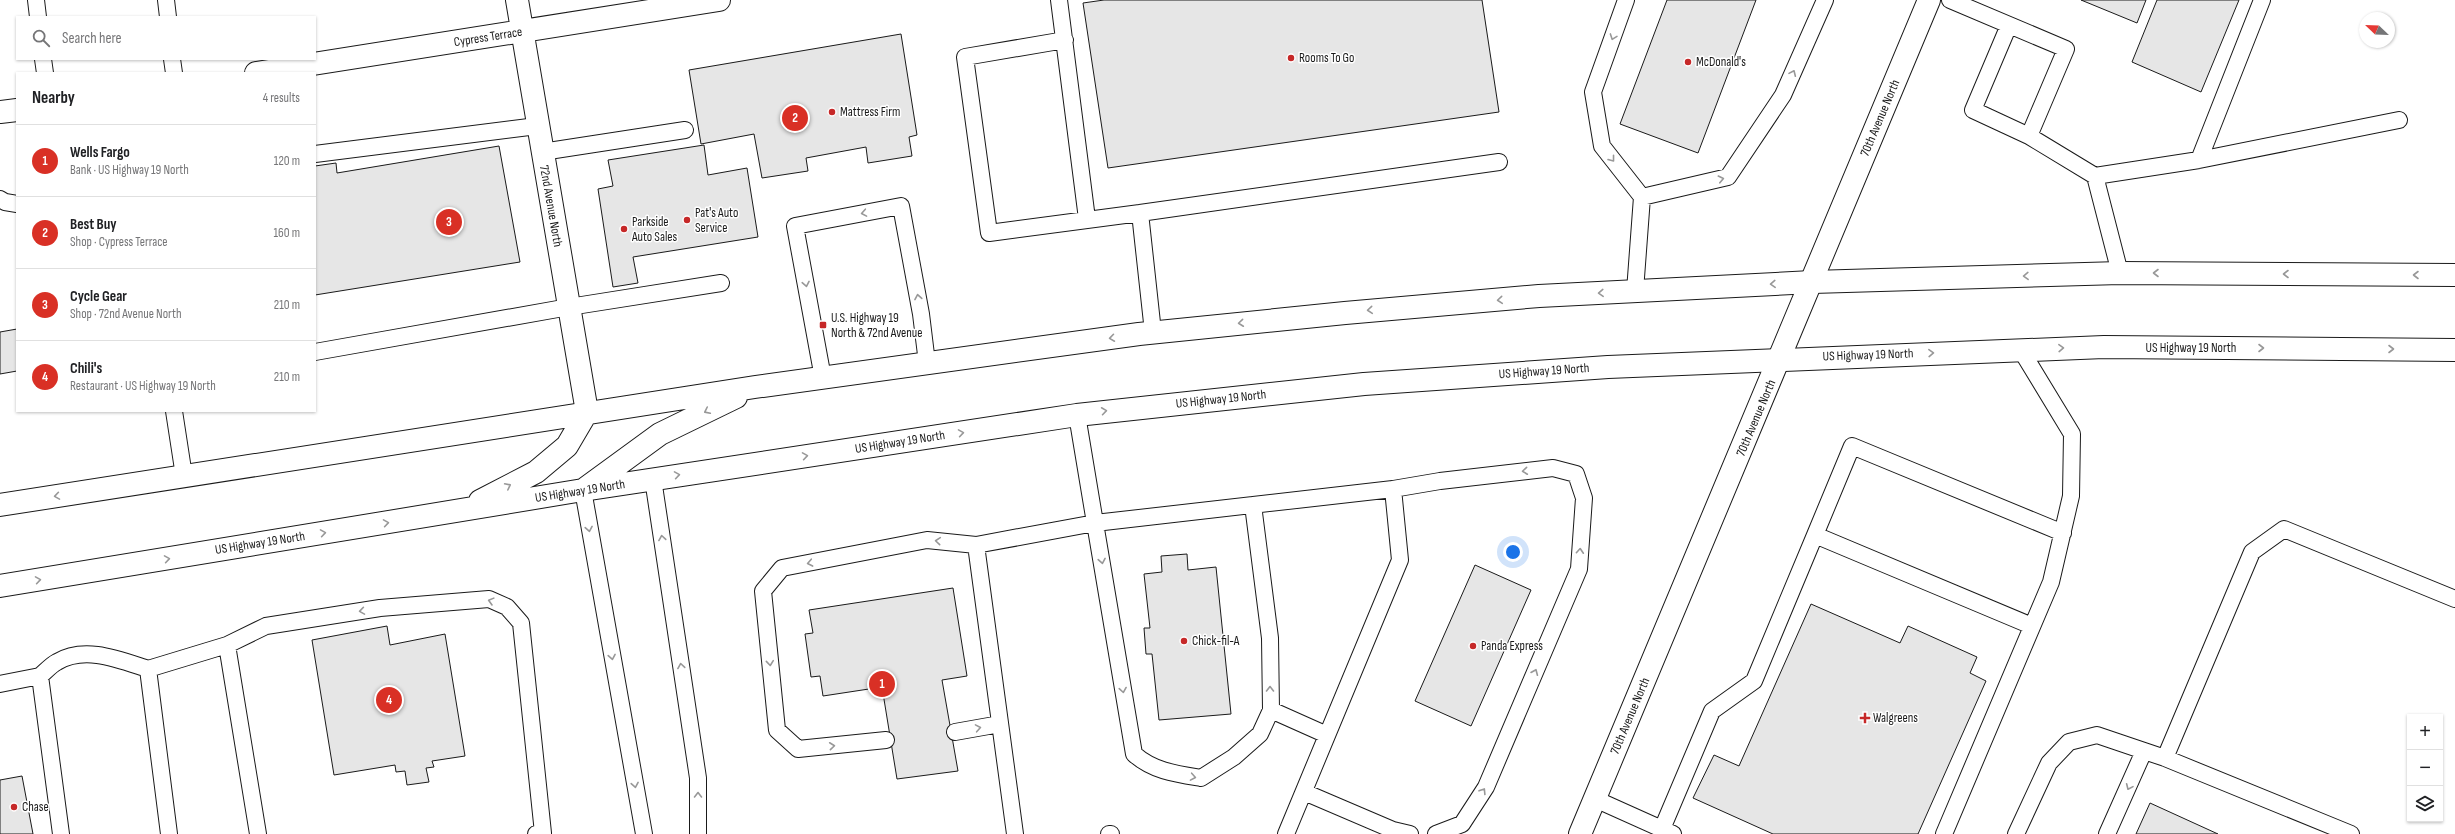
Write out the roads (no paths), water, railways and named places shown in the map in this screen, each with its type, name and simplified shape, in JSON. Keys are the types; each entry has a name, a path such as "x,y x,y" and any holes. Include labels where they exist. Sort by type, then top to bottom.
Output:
{"main road":[{"name":"72nd Avenue North","path":"517,0 587,412"},
{"name":"Cypress Terrace","path":"262,72 719,0"},
{"name":"70th Avenue North","path":"1580,834 1929,0"},
{"path":"0,112 16,110"},
{"path":"0,505 587,412 755,387 1153,332 1353,312 1539,296 1812,282 2120,273 2455,276"},
{"name":"US Highway 19 North","path":"0,586 583,490 1077,415 1364,384 1608,367 1780,358 2112,347 2455,350"},
{"path":"583,490 660,434 755,387"},
{"path":"461,511 536,472 567,446 587,412"}],"lane":[{"path":"36,0 38,16"},
{"path":"166,0 168,16"},
{"path":"1059,0 1087,219"},
{"path":"1626,0 1593,92 1602,146 1642,197 1635,292"},
{"path":"1642,197 1728,177 1783,95 1825,0"},
{"path":"1950,0 2066,49 2029,136"},
{"path":"2199,160 2262,0"},
{"path":"2009,25 1973,110 2029,136 2095,176 2199,160 2399,120"},
{"path":"1065,40 966,57 989,233 1499,162"},
{"path":"43,60 45,72"},
{"path":"172,60 174,72"},
{"path":"316,154 538,126"},
{"path":"542,152 685,130"},
{"path":"2095,176 2120,273"},
{"path":"0,199 5,202 16,204"},
{"path":"823,378 795,226 901,206 921,314 926,363"},
{"path":"1140,213 1153,332"},
{"path":"316,352 569,307 721,283"},
{"path":"1944,834 2051,582 2071,496 2072,434 2021,350"},
{"path":"174,412 184,476"},
{"path":"1077,415 1134,754 1145,764 1166,772 1201,778 1234,757 1260,734 1270,710 1270,638 1253,505"},
{"path":"1595,799 1668,832 1712,710 1754,681 1852,446 2063,533"},
{"path":"886,740 798,749 777,730 763,591 782,568 927,540 976,544 1095,523 1394,489 1440,481 1553,468 1576,474 1584,498 1579,568 1486,787 1462,824 1436,834"},
{"path":"653,479 698,778 698,834"},
{"path":"1286,834 1400,560 1394,489"},
{"path":"583,490 644,834"},
{"path":"2165,758 2252,552 2284,529 2455,598"},
{"path":"1815,535 2032,626"},
{"path":"976,544 1015,834"},
{"path":"0,684 40,676 57,662 82,654 108,656 148,669 227,645 266,626 380,608 489,599 508,607 521,623 543,833 536,834"},
{"path":"227,645 258,834"},
{"path":"148,669 169,834"},
{"path":"40,676 61,834"},
{"path":"1270,710 1327,735"},
{"path":"955,732 1000,724"},
{"path":"2016,834 2049,763 2069,742 2097,736 2165,758 2351,834"},
{"path":"2107,834 2144,751"},
{"path":"1304,792 1392,830 1410,834"}],"place":[{"name":"Rooms To Go","path":"1291,58"},
{"name":"McDonald's","path":"1688,62"},
{"name":"Mattress Firm","path":"832,112"},
{"name":"Best Buy","path":"795,118"},
{"name":"Pat's Auto Service","path":"687,220"},
{"name":"Cycle Gear","path":"449,222"},
{"name":"Parkside Auto Sales","path":"624,229"},
{"name":"U.S. Highway 19 North & 72nd Avenue","path":"823,325"},
{"name":"Chick-fil-A","path":"1184,641"},
{"name":"Panda Express","path":"1473,646"},
{"name":"Wells Fargo","path":"882,684"},
{"name":"Chili's","path":"389,700"},
{"name":"Walgreens","path":"1865,718"},
{"name":"Chase","path":"14,807"}]}
